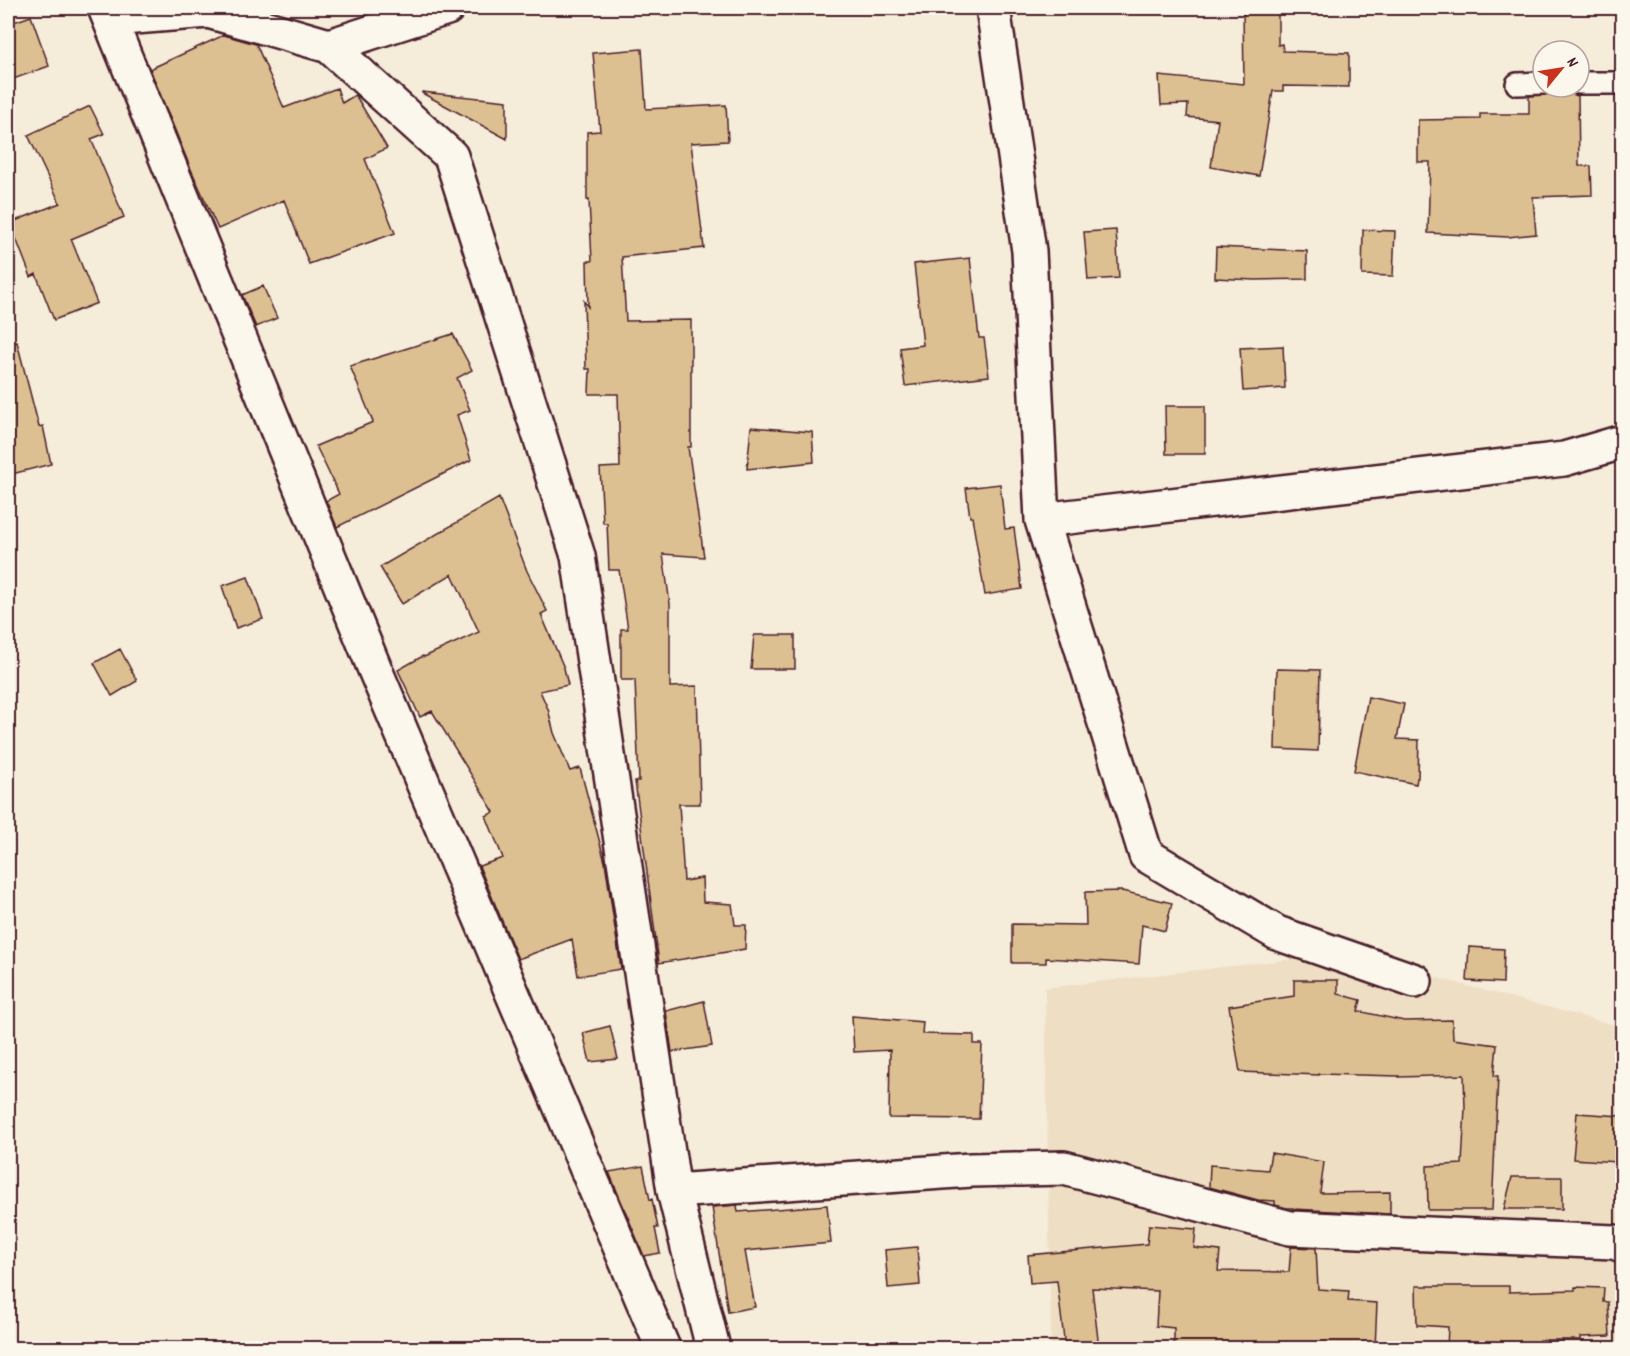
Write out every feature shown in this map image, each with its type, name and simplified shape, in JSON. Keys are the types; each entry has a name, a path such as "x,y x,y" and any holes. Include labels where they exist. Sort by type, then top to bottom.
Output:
{"street":[{"path":"329,46 447,8"},
{"path":"993,8 1029,250 1042,520 1146,855 1277,933 1415,981"},
{"path":"663,1348 376,672 107,13 208,11 329,46 451,156 578,556 674,1191 713,1348"},
{"path":"1042,520 1564,459 1623,442"},
{"path":"674,1191 972,1170 1064,1168 1290,1228 1614,1242 1623,1245"}],"lane":[{"path":"1516,84 1531,83"},
{"path":"1591,83 1623,83"}],"shaded area":[{"path":"1344,953 1622,1027 1622,1348 1051,1348 1045,988"}],"building":[{"path":"1243,8 1278,8 1278,45 1282,44 1283,51 1349,53 1349,87 1283,86 1283,91 1273,91 1259,176 1211,167 1218,120 1187,117 1188,104 1161,105 1159,76 1244,84"},
{"path":"31,16 49,66 8,81 8,24"},
{"path":"224,35 256,44 284,108 337,88 342,103 356,96 387,148 365,159 395,233 309,264 284,200 218,229 150,69"},
{"path":"642,49 646,109 726,105 728,141 691,143 704,248 622,257 626,321 691,320 691,447 688,447 704,557 663,554 670,604 670,687 697,686 700,804 679,804 684,881 702,878 703,902 732,904 735,925 746,925 745,949 659,963 635,781 639,781 635,680 621,680 621,629 628,629 619,570 609,570 607,523 603,523 600,468 620,467 618,394 589,394 590,369 586,369 584,301 588,307 587,261 592,261 589,200 587,200 587,132 600,131 593,53"},
{"path":"422,93 507,101 507,139"},
{"path":"1529,96 1531,99 1578,99 1579,166 1591,166 1592,195 1533,197 1536,234 1508,237 1428,233 1430,162 1418,162 1418,120 1480,119 1480,114 1529,114"},
{"path":"90,106 104,134 91,139 124,217 71,239 97,303 54,320 36,274 31,277 10,223 60,203 28,135"},
{"path":"1116,230 1119,278 1088,280 1084,232"},
{"path":"1363,230 1395,231 1393,276 1362,275"},
{"path":"1216,247 1307,251 1307,279 1215,278"},
{"path":"970,258 979,338 984,338 989,376 905,386 900,348 923,345 914,264"},
{"path":"263,286 277,318 256,327 242,295"},
{"path":"453,334 472,370 457,378 470,410 457,415 471,460 337,527 326,501 339,494 316,446 373,422 350,366"},
{"path":"17,342 39,427 43,426 51,464 8,475 8,344"},
{"path":"1283,346 1285,388 1243,391 1240,348"},
{"path":"1165,406 1205,406 1205,454 1166,454"},
{"path":"751,427 812,432 814,462 747,469"},
{"path":"1000,484 1005,529 1014,528 1022,589 985,595 966,488"},
{"path":"499,498 527,571 547,611 541,614 564,668 568,685 540,691 570,771 580,768 605,862 621,969 578,976 572,939 518,959 479,866 503,858 486,816 494,812 432,711 420,717 398,670 423,656 479,632 452,574 402,604 380,567"},
{"path":"248,577 263,619 236,628 222,586"},
{"path":"754,635 795,635 795,669 751,669"},
{"path":"120,649 137,681 112,696 94,663"},
{"path":"1277,669 1320,670 1318,751 1275,749"},
{"path":"1368,697 1404,704 1397,739 1419,740 1416,784 1354,771"},
{"path":"1122,891 1172,903 1165,931 1142,925 1139,964 1046,958 1046,963 1012,963 1012,924 1086,925 1085,892"},
{"path":"1469,947 1504,949 1503,983 1467,981"},
{"path":"1294,980 1338,980 1338,994 1361,1000 1358,1011 1404,1021 1452,1020 1453,1039 1497,1045 1494,1076 1498,1076 1492,1210 1428,1210 1427,1166 1462,1164 1464,1075 1399,1077 1240,1072 1229,1006 1294,996"},
{"path":"704,1001 712,1046 672,1052 666,1011"},
{"path":"852,1016 923,1022 922,1034 974,1035 974,1044 982,1044 979,1119 889,1118 890,1050 854,1052"},
{"path":"610,1026 618,1059 590,1062 583,1033"},
{"path":"1577,1113 1621,1116 1617,1162 1573,1159"},
{"path":"1271,1153 1324,1162 1320,1193 1390,1192 1390,1214 1293,1209 1275,1205 1275,1201 1258,1200 1209,1187 1210,1165 1268,1170"},
{"path":"643,1166 658,1228 655,1228 660,1253 644,1256 609,1172"},
{"path":"1512,1177 1562,1177 1562,1209 1504,1209"},
{"path":"737,1205 738,1212 827,1205 831,1243 745,1251 755,1307 728,1312 712,1207"},
{"path":"1149,1225 1196,1229 1194,1248 1220,1251 1218,1271 1289,1272 1291,1247 1316,1248 1318,1289 1349,1291 1348,1301 1377,1303 1375,1348 1174,1348 1174,1328 1156,1326 1158,1291 1092,1288 1099,1348 1065,1348 1057,1281 1030,1283 1028,1255 1147,1244"},
{"path":"917,1247 920,1285 888,1288 885,1250"},
{"path":"1416,1286 1509,1286 1509,1292 1575,1290 1575,1287 1604,1288 1603,1302 1608,1302 1610,1336 1581,1337 1581,1340 1540,1340 1541,1348 1447,1348 1448,1327 1417,1325"}]}
